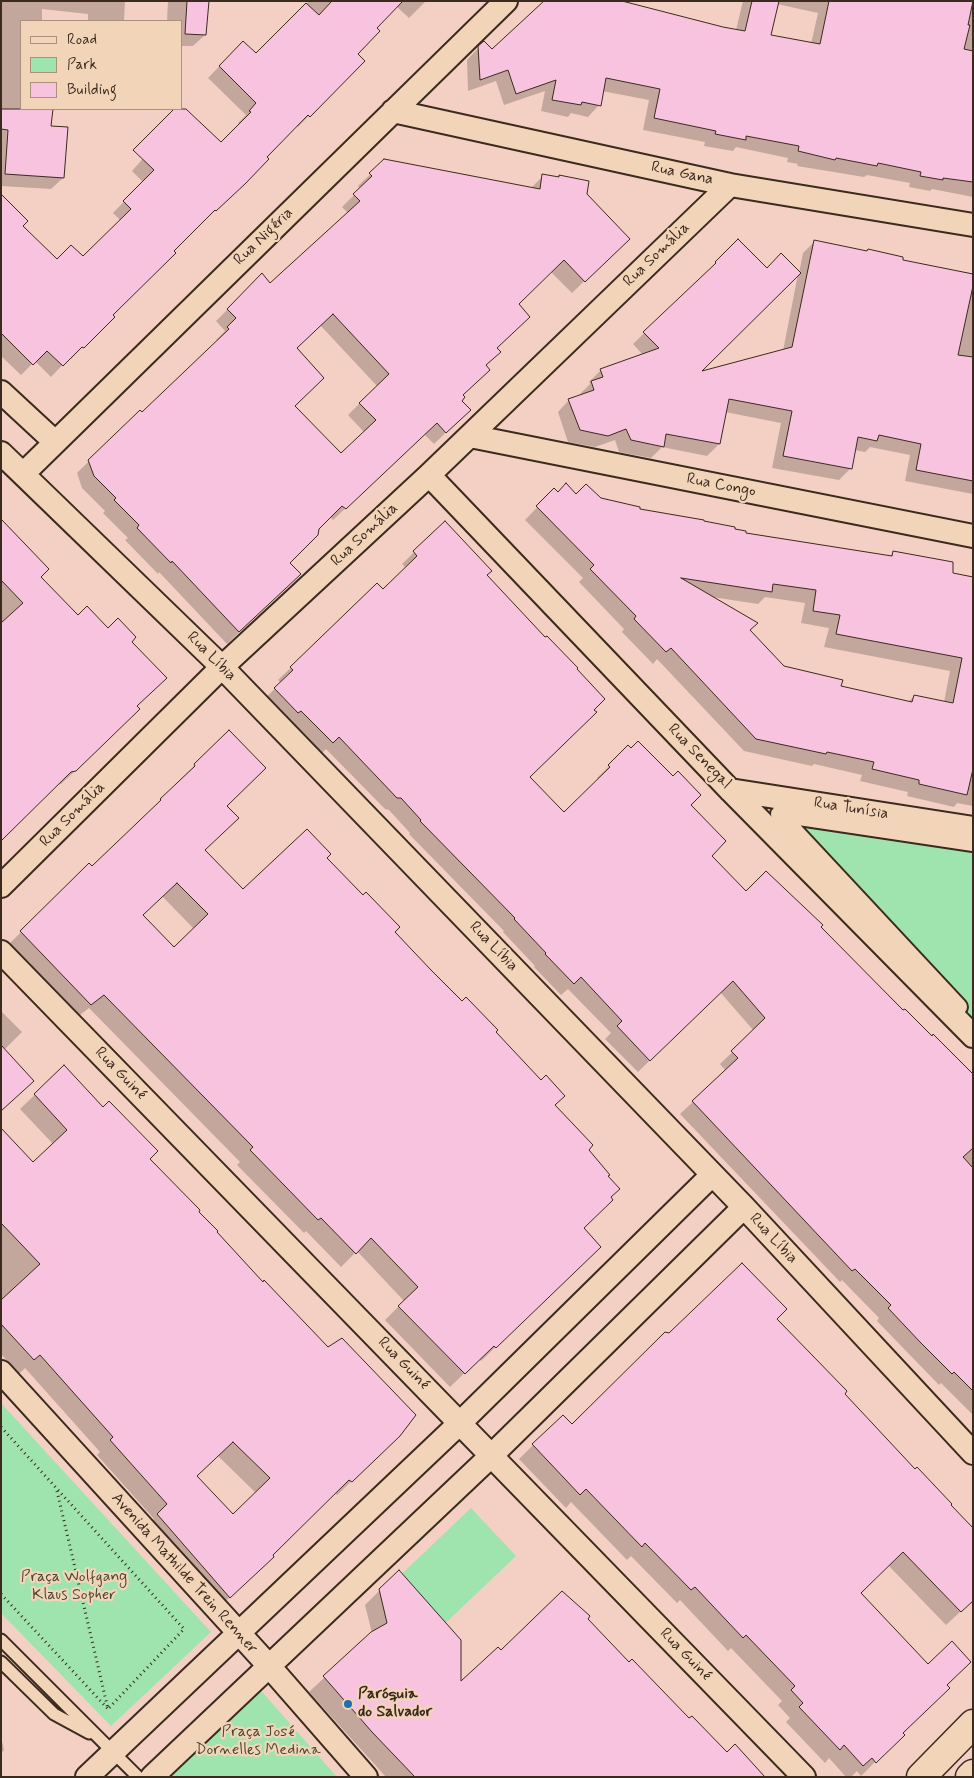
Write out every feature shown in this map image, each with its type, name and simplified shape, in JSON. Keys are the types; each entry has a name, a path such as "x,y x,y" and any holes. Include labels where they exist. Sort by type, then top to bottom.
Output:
{"street":[{"name":"Rua Nigéria","path":"23,474 506,1"},
{"name":"Rua Gana","path":"393,111 730,185 973,225"},
{"name":"Rua Somália","path":"1,886 222,667 429,475 730,185"},
{"path":"1,392 55,442"},
{"name":"Rua Congo","path":"470,436 973,536"},
{"name":"Rua Líbia","path":"1,453 222,667 744,1207 973,1453"},
{"name":"Rua Senegal","path":"429,475 730,790 973,1036"},
{"name":"Rua Tunísia","path":"730,790 973,828"},
{"path":"973,843 779,814 973,1021"},
{"name":"Rua Guiné","path":"1,952 804,1777"},
{"path":"87,1777 109,1747 238,1633 460,1423 712,1175"},
{"path":"152,1777 491,1456 744,1207"},
{"name":"Avenida Mathilde Trein Renner","path":"1,1372 269,1666 366,1777"},
{"path":"921,1777 973,1724"}],"lane":[{"path":"1,1640 138,1777"},
{"path":"1,1662 54,1714 109,1747"}],"path":[{"path":"1,1427 184,1629 108,1709"},
{"path":"57,1489 108,1709"},
{"path":"1,1594 108,1709"}],"green space":[{"path":"779,814 973,843 973,1021"},
{"name":"Praça Wolfgang Klaus Sopher","path":"1,1403 211,1632 111,1726 1,1613"},
{"path":"471,1508 516,1556 434,1634 389,1586"},
{"name":"Praça José Dornelles Medina","path":"256,1685 337,1777 169,1777 244,1707"}],"building":[{"path":"187,1 209,1 206,35 185,34"},
{"path":"332,1 403,1 377,28 380,31 358,54 365,61 310,117 308,115 267,157 269,159 245,184 215,210 174,251 176,253 113,315 115,317 84,348 82,347 63,366 47,351 33,365 1,333 1,194 28,221 23,226 57,259 71,245 83,256 131,209 123,201 154,170 133,150 173,110 182,109 186,109 221,142 251,112 249,111 256,103 219,66 243,41 256,53 306,3 319,15"},
{"path":"544,1 622,1 745,31 752,1 779,1 771,35 820,44 829,1 973,1 964,49 973,51 973,182 920,176 921,172 878,163 877,166 836,158 835,160 798,151 799,146 746,136 746,140 715,134 716,131 654,118 660,89 606,78 601,106 582,102 581,105 552,100 556,80 516,94 508,70 480,80 478,46 484,41 492,49"},
{"path":"1,109 53,110 51,126 68,127 64,178 5,174 8,130 1,129"},
{"path":"384,159 540,189 542,174 559,177 559,175 589,181 587,194 630,239 585,282 564,260 519,304 530,317 497,348 501,352 486,365 490,370 463,395 465,397 462,401 471,410 446,433 437,423 346,509 342,506 319,529 318,535 290,563 301,574 239,632 172,561 171,563 137,528 139,525 114,500 116,498 94,476 88,460 140,410 142,412 229,329 227,327 236,318 227,309 262,273 270,283 360,201 353,194 372,176 369,173","holes":["333,314 389,374 359,403 376,420 341,453 295,406 324,378 297,348"]},
{"path":"738,239 767,268 781,253 801,273 702,371 792,347 814,240 867,251 868,249 903,257 903,260 973,274 973,286 958,355 973,357 973,481 916,470 921,444 879,435 877,441 858,437 852,469 783,456 792,411 729,399 720,444 666,434 664,447 631,440 626,429 608,436 580,430 568,399 594,390 591,381 603,377 600,369 659,348 643,332 716,263"},
{"path":"566,483 576,494 586,484 601,498 640,507 640,509 735,527 735,529 746,531 746,533 892,556 893,551 953,562 953,573 973,577 973,769 967,795 919,784 919,780 872,769 874,762 756,739 671,648 666,652 634,619 636,616 590,569 594,565 536,506 554,488 558,492","holes":["681,578 772,592 773,584 816,590 813,611 840,615 836,634 962,658 953,703 914,695 912,702 841,686 843,680 784,666 750,630 758,623"]},
{"path":"1,519 49,569 41,577 78,615 87,606 108,628 118,618 136,637 132,642 167,678 137,706 140,709 76,771 71,772 1,841 1,623 23,603 1,580"},
{"path":"445,521 492,571 487,575 545,637 547,636 578,668 605,699 594,710 597,712 530,777 564,812 610,767 608,765 628,745 631,748 638,741 673,776 678,771 701,795 691,805 726,841 712,856 746,891 766,871 823,925 821,927 903,1010 905,1009 932,1036 933,1034 973,1074 973,1148 963,1157 973,1168 973,1391 954,1372 952,1374 921,1343 888,1308 891,1305 855,1269 852,1271 692,1101 738,1058 731,1051 765,1018 733,981 650,1061 617,1026 622,1021 581,977 574,984 545,954 515,918 420,821 401,798 397,798 339,737 333,743 301,711 298,713 274,688 293,670 290,667 377,583 383,589 417,556 413,551"},
{"path":"229,730 266,768 227,806 239,818 205,850 243,889 307,829 331,854 327,858 363,895 366,892 400,927 395,932 431,970 462,1001 466,997 498,1030 496,1032 541,1080 546,1075 565,1096 555,1105 593,1145 589,1150 620,1189 611,1197 613,1200 584,1228 601,1247 496,1348 494,1346 465,1374 398,1306 418,1287 371,1238 356,1254 321,1218 318,1220 250,1150 253,1147 104,995 91,1005 20,931 89,863 92,866 161,800 195,766 194,764","holes":["177,883 208,914 174,947 143,915"]},
{"path":"1,1045 34,1081 1,1111"},
{"path":"64,1065 103,1107 109,1101 158,1151 150,1159 200,1210 199,1212 263,1282 264,1280 328,1347 342,1338 416,1415 400,1436 352,1482 349,1480 273,1555 274,1557 230,1598 157,1514 167,1504 110,1440 113,1437 40,1355 34,1360 1,1324 1,1300 40,1264 1,1223 1,1128 33,1162 67,1130 34,1094","holes":["233,1442 270,1478 233,1514 197,1476"]},
{"path":"742,1263 787,1309 777,1319 847,1391 845,1394 915,1469 917,1467 973,1528 973,1601 961,1612 903,1552 861,1593 928,1664 952,1641 971,1662 947,1685 950,1688 903,1733 905,1735 876,1763 872,1758 863,1766 844,1745 840,1750 799,1707 803,1703 791,1690 795,1686 746,1635 743,1638 695,1587 691,1590 645,1543 642,1547 586,1489 580,1495 532,1444 563,1415 572,1424 665,1332 669,1333"},
{"path":"399,1570 461,1640 461,1681 498,1647 501,1650 562,1591 590,1616 588,1619 629,1662 632,1659 689,1718 692,1716 727,1752 735,1744 765,1777 415,1777 323,1676 371,1632 387,1623 379,1589"}],"place":[{"name":"Paróquia do Salvador","path":"348,1704"}]}
